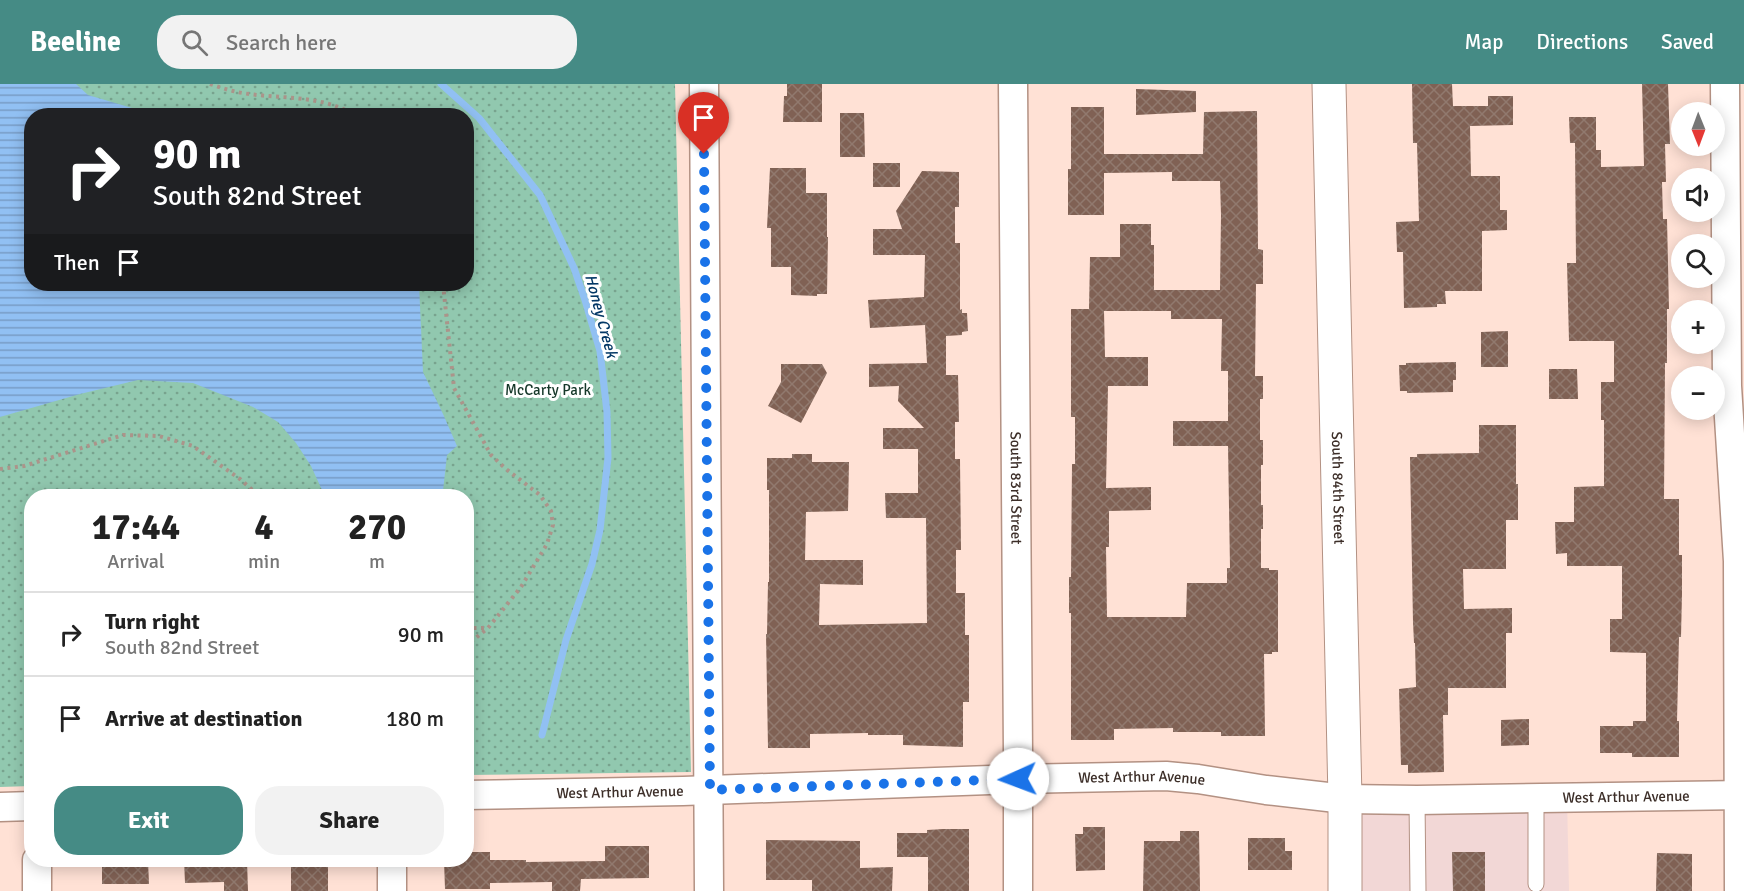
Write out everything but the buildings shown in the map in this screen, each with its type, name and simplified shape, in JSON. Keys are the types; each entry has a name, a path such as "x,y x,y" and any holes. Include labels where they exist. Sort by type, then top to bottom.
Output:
{"street":[{"path":"704,84 710,891"},
{"name":"South 83rd Street","path":"1013,84 1018,891"},
{"name":"South 84th Street","path":"1329,84 1345,799 1345,891"},
{"path":"1725,84 1727,386 1737,416 1742,795 1739,891"},
{"name":"West Arthur Avenue","path":"474,795 1166,776 1345,799 1536,799 1742,795"},
{"path":"0,807 24,806"},
{"path":"37,867 37,891"},
{"path":"392,867 392,891"}],"lane":[{"path":"1536,799 1536,884"},
{"path":"1417,800 1418,891"}],"path":[{"path":"210,84 236,92 320,102 338,108"},
{"path":"444,291 454,388 490,455 540,495 551,511 553,525 548,544 521,587 488,628 474,639"},
{"path":"0,469 24,466 123,435 159,435 193,446 251,489"},
{"path":"474,628 488,628"}],"shaded area":[{"path":"1567,798 1569,891 1345,891 1345,799"}],"green space":[{"name":"McCarty Park","path":"0,84 675,84 691,772 474,775 474,489 24,489 24,786 0,787"}],"water":[{"path":"0,84 76,84 88,95 132,108 24,108 24,291 419,291 423,372 457,446 447,455 443,489 322,489 311,466 296,443 278,422 253,407 193,383 138,380 0,417"}],"waterway":[{"name":"Honey Creek","path":"441,84 468,108"},
{"name":"Honey Creek","path":"474,114 540,195 574,268 600,351 607,412 608,458 600,530 592,564 566,640 542,735"}],"route":[{"path":"704,154 710,790 1018,779"}]}
